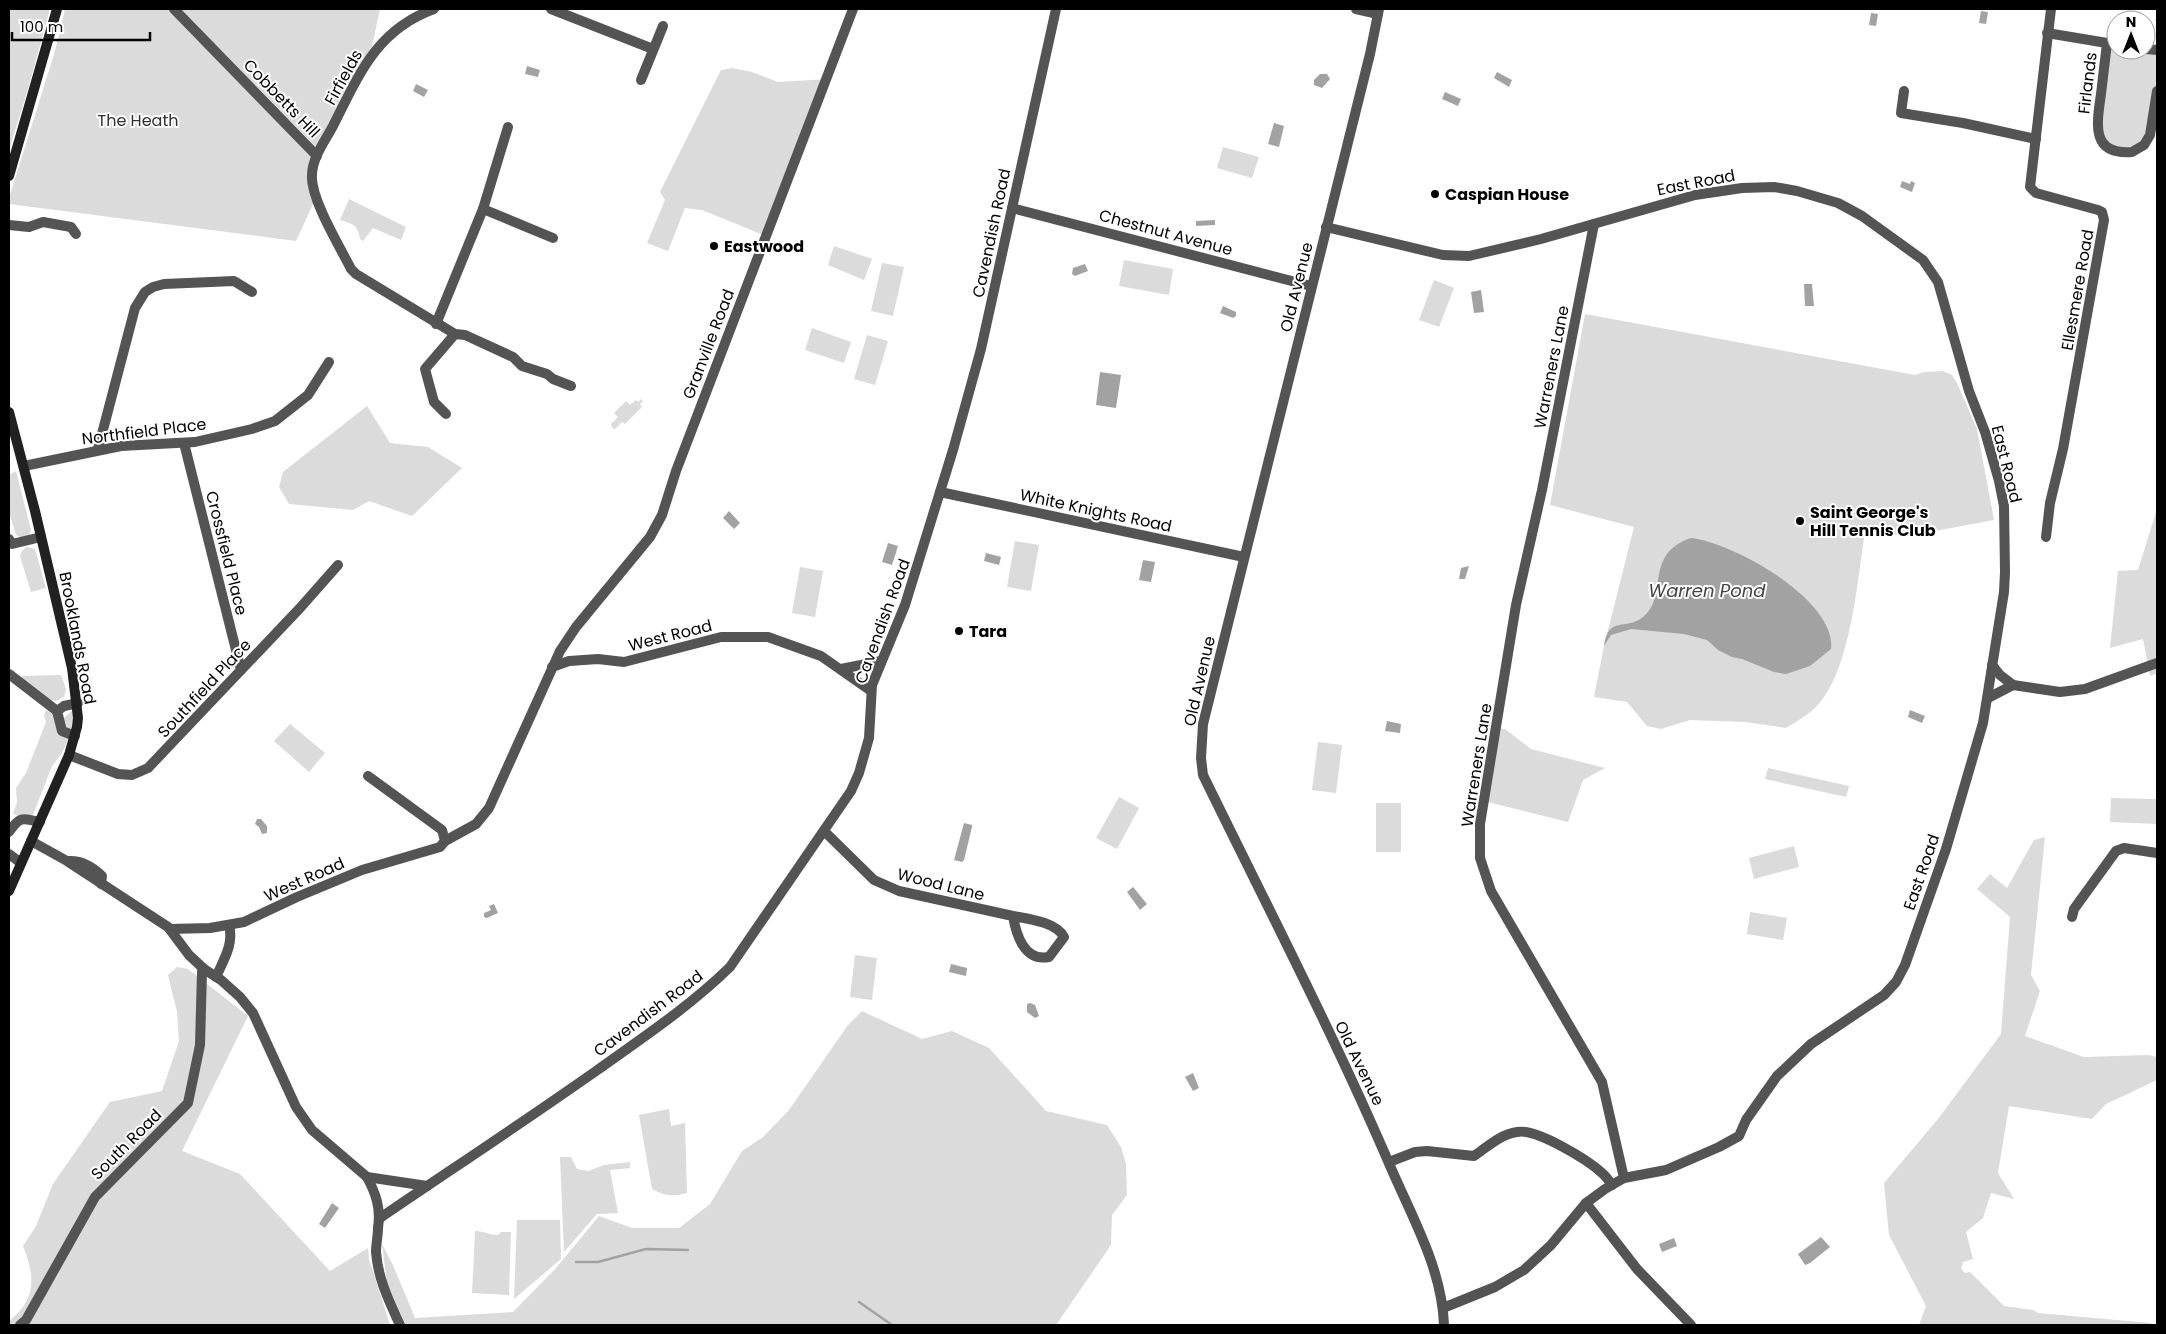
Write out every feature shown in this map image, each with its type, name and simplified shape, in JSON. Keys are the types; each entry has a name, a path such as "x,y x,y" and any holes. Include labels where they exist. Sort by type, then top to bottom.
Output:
{"main road":[{"path":"9,176 57,9"},
{"name":"Brooklands Road","path":"9,412 41,537 72,668 78,703 78,727 69,754 9,891"}],"street":[{"name":"Cobbetts Hill","path":"174,9 317,156 312,175 315,192 351,270 454,334 465,335 513,357 522,366 547,374 553,379 571,386"},
{"name":"Firfields","path":"317,156 369,57 390,35 417,15 434,9"},
{"path":"551,9 653,49"},
{"name":"Granville Road","path":"552,667 576,627 650,537 662,515 676,471 853,9"},
{"name":"Cavendish Road","path":"380,1218 541,1110 683,1010 714,983 730,967 851,791 859,773 869,738 872,691 876,671 905,606 981,349 1056,9"},
{"path":"1356,9 1378,11"},
{"name":"Ellesmere Road","path":"2046,537 2050,503 2065,439 2104,220 2102,212 2098,210 2032,190 2030,187 2051,9"},
{"name":"Old Avenue","path":"1378,11 1370,54 1203,724 1201,758 1203,775 1362,1101 1389,1162 1437,1275 1444,1325"},
{"path":"641,80 663,26"},
{"name":"Firlands","path":"2047,33 2106,43"},
{"name":"Firlands","path":"2109,60 2097,125 2100,139 2112,151 2132,152 2144,145 2150,135 2157,91"},
{"path":"1904,91 1901,113 2036,139"},
{"path":"436,324 483,209 508,127"},
{"name":"East Road","path":"1326,227 1444,255 1469,256 1594,224 1695,195 1742,188 1774,187 1797,191 1838,203 1862,216 1923,260 1938,282 1970,391 1986,432 2001,490 2005,534 2004,592 1988,698 1946,850 1905,965 1896,982 1884,996 1811,1044 1777,1076 1760,1097 1739,1136 1719,1147 1666,1170 1624,1178"},
{"name":"Chestnut Avenue","path":"1012,208 1311,286"},
{"path":"483,209 553,238"},
{"path":"9,225 29,227 43,222 72,227 76,234"},
{"name":"Warreners Lane","path":"1594,224 1507,658 1480,824 1480,858 1491,891 1602,1082 1624,1178"},
{"path":"98,449 135,308 145,292 153,287 164,284 234,281 252,292"},
{"path":"439,412 434,402 425,369 454,334"},
{"name":"Northfield Place","path":"24,466 98,449 148,443 184,443 252,429 275,421 308,395 329,362"},
{"name":"Crossfield Place","path":"184,443 241,670"},
{"name":"White Knights Road","path":"940,492 1244,558"},
{"path":"11,545 41,537"},
{"name":"Southfield Place","path":"69,754 118,774 132,775 148,768 338,565"},
{"name":"West Road","path":"170,929 229,925 244,922 297,897 362,870 440,848 446,841 476,824 489,808 501,786 552,667 569,661 598,659 624,662 721,637 751,635 787,642 821,656 872,691"},
{"path":"841,669 881,660"},
{"path":"1992,664 2000,675 2013,685 2060,692 2076,691 2157,664"},
{"path":"9,674 57,711 62,731 75,736"},
{"path":"1988,698 2013,685"},
{"path":"57,711 64,706 78,703"},
{"path":"368,776 434,822 442,830 446,841"},
{"path":"9,832 16,822 22,818 40,822"},
{"name":"Wood Lane","path":"824,831 874,880 899,891 1013,916 1044,923 1062,932 1064,937 1049,957 1037,957 1019,942 1013,916"},
{"path":"31,841 67,861 170,929 190,955 204,969 240,997 253,1013 296,1107 304,1120 312,1130 367,1177 376,1194 380,1218 376,1250 380,1275 382,1285 400,1325"},
{"path":"2072,917 2074,909 2116,851 2124,848 2157,853"},
{"path":"9,854 21,862"},
{"path":"216,977 229,949 232,936 229,925"},
{"name":"South Road","path":"20,1325 26,1320 95,1197 188,1103 200,1045 202,972 204,969"},
{"path":"1389,1162 1415,1152 1427,1151 1474,1156 1507,1134 1519,1131 1545,1138 1565,1149 1603,1174 1612,1185"},
{"path":"367,1177 427,1186"},
{"path":"1443,1308 1495,1286 1524,1270 1551,1245 1586,1203 1624,1178"},
{"path":"1586,1203 1637,1269 1691,1325"}],"green space":[{"path":"9,9 50,9 9,150"},
{"name":"The Heath","path":"65,9 169,9 315,157 314,202 296,241 9,204 9,198 55,51"},
{"path":"181,9 380,9 372,46 317,148"},
{"path":"2157,50 2157,91 2150,135 2123,153 2100,139 2106,57 2106,60 2156,60"},
{"path":"732,68 752,72 778,82 829,79 766,236 702,210 685,208 668,251 647,243 665,200 660,192 721,70"},
{"path":"1223,147 1259,157 1252,178 1217,168"},
{"path":"349,199 406,227 401,240 373,228 363,241 360,239 358,231 354,226 340,220"},
{"path":"834,246 872,259 864,280 828,265"},
{"path":"1124,260 1173,269 1169,295 1119,286"},
{"path":"882,263 904,267 893,316 871,311"},
{"path":"1434,280 1454,288 1439,327 1419,320"},
{"name":"Saint George's Hill Tennis Club","path":"1585,314 1915,375 1924,372 1943,371 1952,375 1957,383 1977,429 1994,520 1919,534 1899,535 1865,532 1855,600 1845,650 1837,673 1827,692 1815,708 1786,728 1745,722 1690,720 1661,729 1647,726 1627,702 1594,697 1604,646 1634,527 1550,505"},
{"path":"812,328 851,342 844,363 805,350"},
{"path":"867,335 888,341 875,385 854,379"},
{"path":"641,399 643,401 640,404 642,407 625,424 622,422 615,429 612,428 611,424 618,417 614,413 626,401 630,405 636,400 638,402"},
{"path":"367,406 390,443 428,447 462,468 412,516 369,501 353,510 289,504 279,487 283,472"},
{"path":"16,471 31,530 29,535 22,538 16,535 9,512 9,475"},
{"path":"2157,509 2157,673 2150,676 2143,639 2110,648 2118,571 2138,570"},
{"path":"1015,541 1039,545 1031,591 1007,587"},
{"path":"26,547 35,549 46,588 31,592 20,556"},
{"path":"800,567 823,571 815,617 792,613"},
{"path":"61,675 66,689 64,697 56,701 48,699 23,680 22,676"},
{"path":"74,709 74,726 62,753 52,766 31,820 13,814 17,802 16,788 26,773 46,722 44,715 46,710 64,718"},
{"path":"290,724 325,753 309,772 274,741"},
{"path":"1497,728 1505,729 1531,749 1605,768 1583,780 1568,822 1484,801"},
{"path":"1318,742 1342,745 1336,793 1312,790"},
{"path":"1768,768 1849,786 1846,797 1765,779"},
{"path":"1119,797 1139,808 1117,849 1096,838"},
{"path":"2111,798 2157,799 2157,824 2110,822"},
{"path":"1376,803 1401,803 1401,852 1376,852"},
{"path":"2045,837 2031,975 2040,991 2025,1036 2084,1057 2148,1055 2157,1057 2157,1080 2106,1104 2092,1119 2009,1106 1998,1173 2014,1199 1991,1193 1983,1218 1966,1232 1973,1259 1963,1262 1961,1269 1965,1273 1970,1272 2004,1306 2033,1310 2038,1313 2151,1323 2150,1325 1919,1325 1926,1306 1889,1235 1884,1183 1938,1119 2001,1034 2010,917 1977,889 1990,874 2007,888 2034,840"},
{"path":"1794,846 1799,867 1754,879 1749,858"},
{"path":"1750,912 1787,918 1783,940 1747,934"},
{"path":"855,955 877,958 872,1000 850,997"},
{"path":"177,967 188,969 248,1016 182,1151 240,1174 330,1271 368,1248 369,1259 390,1325 9,1325 9,1321 18,1313 29,1296 31,1286 30,1267 23,1246 36,1226 53,1184 110,1102 162,1091 179,1041 177,1012 168,975"},
{"path":"862,1011 922,1039 952,1031 989,1048 1046,1111 1107,1125 1121,1147 1126,1164 1127,1195 1112,1215 1111,1245 1056,1325 406,1325 387,1283 382,1244 415,1318 513,1312 556,1268 599,1216 632,1228 679,1228 710,1204 742,1151 763,1137 789,1110 848,1025"},
{"path":"669,1109 671,1126 685,1123 687,1193 677,1195 669,1195 652,1189 639,1115"},
{"path":"560,1157 571,1157 577,1169 588,1171 604,1165 630,1162 630,1168 610,1170 618,1213 597,1214 564,1252"},
{"path":"517,1220 560,1220 561,1259 514,1299"},
{"path":"475,1231 498,1235 501,1232 511,1232 509,1295 472,1293"}],"water":[{"path":"1981,11 1988,12 1986,24 1979,23"},
{"path":"1871,13 1878,14 1876,26 1869,25"},
{"path":"527,66 540,70 538,77 525,74"},
{"path":"1497,72 1512,80 1509,87 1494,78"},
{"path":"1320,74 1327,74 1330,79 1322,88 1314,85 1314,80"},
{"path":"416,84 428,90 424,97 413,91"},
{"path":"1445,92 1461,99 1458,106 1442,99"},
{"path":"1274,123 1284,126 1279,147 1268,144"},
{"path":"1902,181 1910,184 1911,181 1915,183 1912,192 1900,187"},
{"path":"1215,220 1215,225 1196,226 1196,221"},
{"path":"1085,264 1088,271 1075,276 1072,274 1073,268"},
{"path":"1804,284 1812,284 1814,306 1805,306"},
{"path":"1481,290 1484,312 1474,313 1471,292"},
{"path":"1223,306 1236,312 1236,316 1233,318 1220,313"},
{"path":"1100,372 1121,375 1116,408 1096,405"},
{"path":"729,511 740,523 734,529 723,518"},
{"name":"Warren Pond","path":"1691,538 1731,550 1755,562 1800,593 1817,612 1828,630 1831,649 1810,666 1786,674 1774,672 1732,657 1718,650 1707,640 1684,634 1631,629 1611,635 1604,646 1609,630 1619,625 1637,621 1651,609 1662,565 1667,554 1676,545"},
{"path":"888,543 898,546 892,565 882,562"},
{"path":"986,553 1001,557 999,565 984,561"},
{"path":"1143,560 1155,562 1151,582 1139,580"},
{"path":"1469,566 1465,579 1459,579 1461,568"},
{"path":"1910,710 1925,716 1922,723 1908,717"},
{"path":"1387,721 1401,724 1400,733 1385,731"},
{"path":"257,819 261,819 267,826 267,833 262,834 259,827 255,824"},
{"path":"964,823 972,825 972,827 962,862 954,860"},
{"path":"1133,887 1147,904 1140,910 1127,892"},
{"path":"494,904 498,913 487,918 484,917 484,913 491,910 489,906"},
{"path":"951,964 967,968 966,976 949,972"},
{"path":"1027,1004 1035,1005 1039,1016 1035,1018 1027,1012"},
{"path":"1193,1073 1199,1088 1193,1091 1185,1077"},
{"path":"332,1203 339,1208 325,1228 319,1224"},
{"path":"1821,1237 1830,1247 1805,1265 1798,1254"},
{"path":"1674,1238 1677,1246 1662,1252 1659,1244"}],"waterway":[{"path":"576,1262 598,1262 646,1249 688,1250"},
{"path":"859,1302 892,1325"}],"place":[{"name":"Caspian House","path":"1435,194"},
{"name":"Eastwood","path":"714,246"},
{"name":"Saint George's Hill Tennis Club","path":"1800,521"},
{"name":"Tara","path":"959,631"}]}
